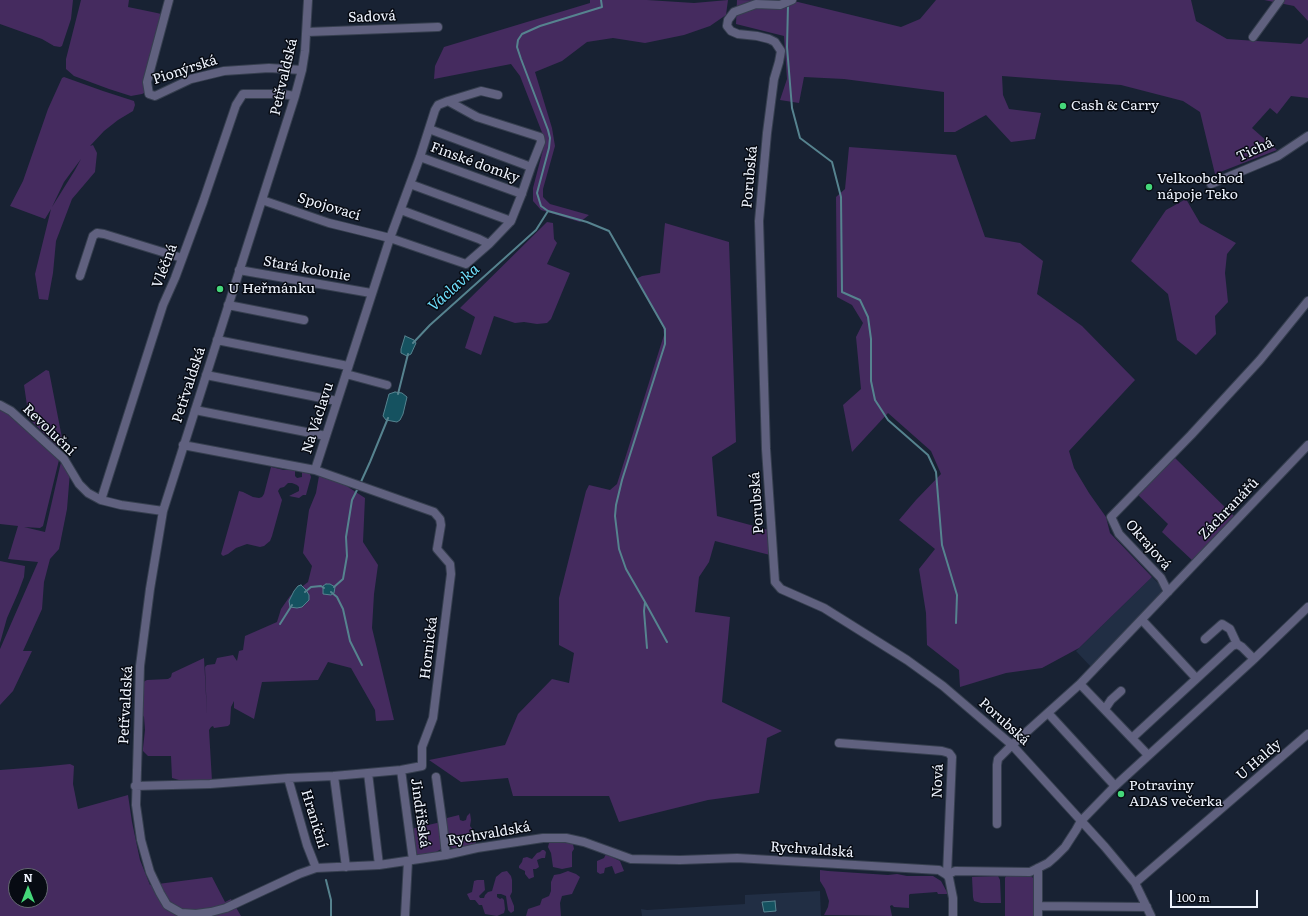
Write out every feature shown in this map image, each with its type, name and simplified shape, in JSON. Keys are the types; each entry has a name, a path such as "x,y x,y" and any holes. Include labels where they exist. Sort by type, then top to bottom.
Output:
{"street":[{"name":"Pionýrská","path":"169,0 147,82 149,94 155,96 191,79 224,71 269,68 302,70"},
{"name":"Petřvaldská","path":"136,786 140,666 150,589 163,511 295,96 302,70 307,32 308,0"},
{"name":"Porubská","path":"792,0 780,5 756,4 734,12 728,20 727,26 731,31 738,34 769,39 775,42 781,51 774,79 767,133 759,221 766,449 775,582 781,589 824,608 907,660 943,686 1012,745 1105,847 1135,883 1151,916"},
{"path":"1253,37 1280,0"},
{"name":"Sadová","path":"307,32 438,27"},
{"path":"448,101 481,91 498,95"},
{"name":"Vléčná","path":"101,500 158,320 203,202 236,105 242,94 282,94 295,96"},
{"name":"Finské domky","path":"371,293 390,238 420,157 435,110 438,105 448,101 476,117 540,137 541,142 511,221 489,244 466,264 390,238"},
{"name":"Finské domky","path":"429,129 531,167"},
{"name":"Tichá","path":"1211,184 1278,156 1308,136"},
{"name":"Finské domky","path":"420,157 522,194"},
{"path":"410,184 511,221"},
{"name":"Spojovací","path":"262,200 329,223 390,238"},
{"path":"401,210 489,244"},
{"path":"80,276 93,236 97,233 182,258"},
{"name":"Stará kolonie","path":"239,270 371,293"},
{"name":"Na Václavu","path":"315,470 371,293"},
{"name":"Okrajová","path":"1012,745 1080,684 1168,592 1160,578 1119,534 1111,517 1191,435 1255,366 1308,301"},
{"path":"228,305 304,320"},
{"path":"217,340 347,370"},
{"name":"Na Václavu","path":"347,370 387,385"},
{"path":"206,375 337,401"},
{"name":"Revoluční","path":"0,405 11,411 64,459 79,484 88,493 101,500 121,505 163,511"},
{"path":"194,410 326,436"},
{"name":"Záchranářů","path":"1168,592 1308,444"},
{"name":"Hornická","path":"136,786 210,784 334,776 401,770 422,766 422,747 433,718 451,574 450,564 437,549 441,525 440,519 434,512 315,470 184,445"},
{"path":"1080,820 1308,607"},
{"path":"1142,620 1196,678"},
{"path":"1205,640 1222,624 1230,629 1237,644 1254,659"},
{"path":"1132,738 1196,678 1232,646 1237,644"},
{"path":"1080,684 1148,755"},
{"path":"1105,709 1111,700 1121,691"},
{"path":"1048,713 1115,786"},
{"name":"U Haldy","path":"1135,883 1308,734"},
{"name":"Nová","path":"839,743 949,753 952,757 947,875"},
{"path":"997,824 998,759 1012,745"},
{"name":"Jindřišská","path":"401,770 410,861 405,916"},
{"path":"368,773 379,865"},
{"name":"Hraniční","path":"334,776 346,866"},
{"path":"436,777 446,855"},
{"name":"Hraniční","path":"288,778 307,845 316,868"},
{"name":"Rychvaldská","path":"136,786 137,820 148,864 160,893 167,905 174,910 181,913 196,914 226,908 299,874 316,868 379,865 410,861 477,848 543,838 566,838 584,842 631,859 680,860 737,858 939,870 947,875 955,871 1030,872 1056,856 1065,847 1076,830 1080,820"},
{"path":"1038,868 1038,916"},
{"path":"947,875 953,898 953,916"},
{"path":"1038,906 1147,907"}],"shaded area":[{"path":"0,0 73,0 71,19 62,46 54,46 42,39 0,24"},
{"path":"81,0 129,0 128,7 161,14 144,93 131,96 74,76 66,69 66,59"},
{"path":"590,0 647,0 694,3 728,0 726,15 710,26 684,35 645,43 613,38 587,42 562,61 535,72 552,128 555,146 543,189 543,197 550,204 589,215 580,222 541,210 533,201 533,188 545,142 520,76 511,64 434,79 435,66 444,47 590,3"},
{"path":"737,0 798,2 901,27 920,19 936,0 1191,0 1196,21 1227,39 1301,44 1308,37 1308,98 1291,96 1277,114 1270,108 1252,128 1277,150 1215,174 1200,112 1183,101 1121,85 1002,76 1003,95 1009,109 1041,113 1035,139 1011,142 986,115 955,132 944,132 944,92 844,79 804,77 799,103 780,100 787,79 784,36 736,24"},
{"path":"1264,0 1308,0 1308,21 1294,6"},
{"path":"64,77 134,101 135,105 133,111 104,131 90,146 93,145 97,153 95,172 72,199 56,241 53,273 48,300 39,299 35,274 51,209 45,219 10,206 23,181 48,109 62,78","holes":["81,159 52,207 64,182"]},
{"path":"849,147 956,155 985,237 1020,243 1043,261 1037,294 1082,326 1135,380 1069,451 1074,468 1106,517 1110,533 1152,577 1079,648 1042,668 1006,673 960,687 959,670 927,645 926,613 919,569 935,549 899,520 941,474 931,451 888,413 852,452 843,405 861,389 856,337 863,323 852,305 837,297 836,197 845,189"},
{"path":"1186,199 1200,223 1236,243 1227,254 1225,273 1228,302 1215,316 1216,334 1196,355 1177,340 1168,294 1131,261 1166,210"},
{"path":"547,222 553,223 554,239 557,243 547,264 570,273 551,319 547,323 515,323 494,316 481,355 465,348 475,317 460,308"},
{"path":"665,223 729,242 736,442 712,457 717,516 769,530 770,555 715,541 709,562 699,577 695,612 730,617 722,702 782,731 767,738 759,793 708,800 619,822 609,796 513,796 508,778 461,782 429,760 505,745 518,714 552,679 569,683 574,653 559,645 559,598 586,491 589,485 610,490 617,484 664,335 663,327 636,279 642,276 660,273"},
{"path":"405,336 414,340 416,343 411,354 407,356 401,353"},
{"path":"46,370 49,371 63,443 58,447 29,419 24,385"},
{"path":"395,392 402,393 407,397 403,414 397,422 386,420 383,416 389,394"},
{"path":"0,409 8,413 59,460 43,526 40,528 24,527 45,532 61,462 70,472 67,509 59,549 50,559 44,582 42,609 23,651 32,651 13,691 0,705 0,649 38,562 8,559 18,526 0,524"},
{"path":"1174,457 1234,516 1193,561 1162,532 1168,524 1136,493"},
{"path":"271,467 284,470 295,470 295,476 297,478 302,477 302,471 310,474 311,477 306,495 299,498 289,496 299,491 299,487 292,483 288,483 284,487 280,488 278,491 282,500 270,541 264,546 260,547 247,544 236,548 223,556 221,554 239,491 253,497 262,497"},
{"path":"319,476 342,483 365,498 363,542 378,565 374,594 372,628 394,720 376,721 375,710 351,668 328,662 318,680 262,682 254,719 234,708 234,701 231,707 230,724 228,726 214,728 213,726 209,730 212,781 179,780 172,778 171,756 148,756 143,751 145,730 144,717 142,714 143,682 147,680 168,679 171,677 172,673 204,658 207,715 205,667 207,665 215,664 217,658 233,655 237,661 239,651 243,650 245,636 277,622 281,609 290,596 308,582 312,566 303,553 309,510 316,493"},
{"path":"0,561 25,566 24,577 7,618 0,643"},
{"path":"1152,577 1162,587 1161,596 1092,668 1076,651"},
{"path":"330,584 335,587 334,593 331,595 323,594 323,586"},
{"path":"301,585 309,595 309,600 302,607 290,607 289,601 294,591"},
{"path":"70,764 74,766 73,784 78,809 128,795 140,860 150,885 212,877 225,902 231,899 241,916 0,916 0,770"},
{"path":"470,813 470,826 473,830 476,842 475,845 456,849 450,847 445,822 447,818 459,815 460,820 463,821 466,820"},
{"path":"441,822 441,849 436,852 422,855 415,854 411,829"},
{"path":"566,841 573,844 574,849 572,852 572,867 562,869 553,867 551,853 548,847 549,843"},
{"path":"542,850 546,852 545,858 537,860 539,867 533,869 534,877 529,879 525,874 525,871 519,868 519,866 523,858 527,857 532,859"},
{"path":"606,854 620,861 624,871 615,874 612,866 605,868 604,873 600,874 597,872 597,861 604,858"},
{"path":"820,870 888,875 933,876 941,881 948,894 938,894 937,892 910,894 909,908 894,907 892,905 890,906 892,916 824,915 829,901 825,889 820,881"},
{"path":"507,871 512,880 512,892 510,896 514,906 514,911 511,913 508,910 506,896 497,894 497,897 504,900 504,913 497,916 485,914 482,905 479,905 475,900 470,900 467,894 472,892 474,881 484,880 485,890 479,896 480,898 484,898 488,892 492,891 496,877 502,872"},
{"path":"568,871 580,877 572,894 562,896 560,903 561,916 526,916 528,909 540,905 542,899 549,896 551,891 551,882 554,875"},
{"path":"998,876 1000,880 1001,903 981,903 974,901 972,877"},
{"path":"1006,876 1029,876 1034,878 1035,916 1005,916"},
{"path":"820,891 821,916 642,916 641,909 647,910 745,904 745,895"},
{"path":"775,901 776,911 764,912 762,902"}],"waterway":[{"name":"Václavka","path":"413,343 430,325 536,230 548,211 541,206 537,193 549,148 550,138 517,47 518,40 522,34 540,26 602,7 601,0"},
{"path":"788,5 787,47 792,108 800,138 832,162 841,197 842,292 860,300 868,317 871,339 871,381 875,400 888,420 928,455 936,472 942,545 957,595 956,623"},
{"path":"548,211 587,222 609,231 665,329 665,344 622,480 615,516 619,549 626,569 645,602 644,611 647,648"},
{"name":"Václavka","path":"398,394 408,354"},
{"name":"Václavka","path":"360,484 388,418"},
{"name":"Václavka","path":"334,587 343,579 347,556 346,537 352,500 358,488"},
{"name":"Václavka","path":"305,592 311,587 321,586 324,588"},
{"path":"331,592 337,597 343,609 350,641 362,665"},
{"path":"645,602 667,642"},
{"name":"Václavka","path":"280,624 292,605"},
{"path":"326,880 331,900 331,916"}],"place":[{"name":"Cash & Carry","path":"1063,106"},
{"name":"Velkoobchod nápoje Teko","path":"1149,187"},
{"name":"U Heřmánku","path":"220,289"},
{"name":"Potraviny ADAS večerka","path":"1121,794"}]}
